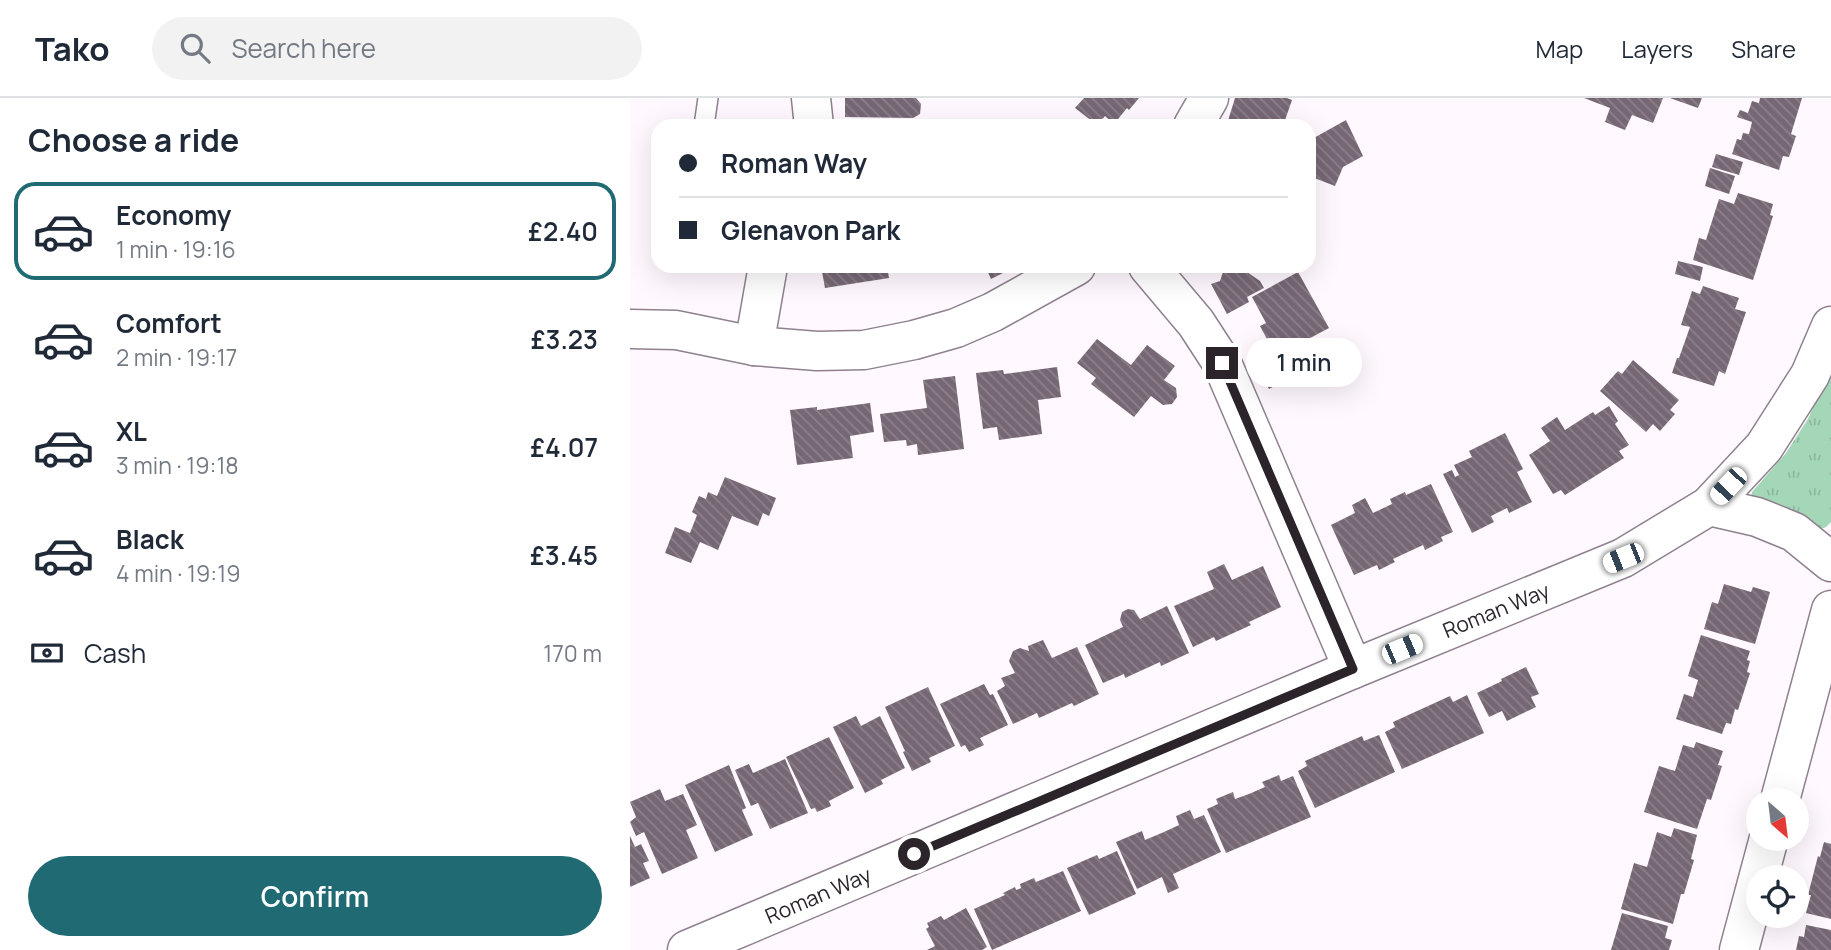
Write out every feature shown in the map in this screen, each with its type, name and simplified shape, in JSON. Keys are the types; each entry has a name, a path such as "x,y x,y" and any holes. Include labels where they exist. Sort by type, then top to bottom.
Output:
{"street":[{"path":"811,98 813,119"},
{"path":"1197,119 1209,98"},
{"path":"754,346 767,273"},
{"path":"630,328 676,330 754,346 829,351 864,349 914,340 956,328 993,312 1063,273"},
{"path":"1154,273 1196,323 1222,363 1353,669"},
{"name":"Roman Way","path":"687,950 1623,558 1709,506 1765,447 1810,374 1831,326"},
{"path":"1709,506 1757,517 1794,532 1831,562"},
{"path":"1783,788 1831,610"},
{"path":"1739,950 1766,851"}],"lane":[{"path":"705,119 708,98"}],"green space":[{"path":"1831,367 1831,522 1816,531 1751,497 1752,492 1786,453 1808,419"}],"building":[{"path":"845,98 916,98 921,104 920,114 913,118 845,117"},
{"path":"1084,98 1139,98 1118,119 1108,119 1105,116 1102,119 1089,119 1075,108"},
{"path":"1235,98 1292,100 1285,119 1229,119"},
{"path":"1584,98 1663,98 1653,123 1632,115 1625,130 1605,122 1610,108"},
{"path":"1670,98 1702,98 1698,108"},
{"path":"1760,98 1802,98 1791,134 1796,136 1789,157 1783,156 1779,170 1732,154 1737,139 1741,140 1743,133 1749,134 1752,122 1737,117 1740,110 1748,113 1752,101 1759,103"},
{"path":"1346,120 1363,156 1343,167 1335,186 1316,179 1316,137"},
{"path":"1716,154 1743,162 1739,175 1712,167"},
{"path":"1710,168 1735,176 1729,194 1705,186"},
{"path":"1738,193 1773,204 1770,215 1773,216 1753,280 1693,260 1699,238 1706,240 1719,199 1734,204"},
{"path":"1678,261 1703,267 1700,281 1675,274"},
{"path":"822,273 888,273 889,278 825,288"},
{"path":"988,273 1003,273 991,279"},
{"path":"1223,273 1248,273 1260,281 1264,288 1247,297 1249,302 1227,314 1211,284 1220,281"},
{"path":"1299,273 1329,328 1282,353 1274,340 1269,343 1260,326 1266,323 1252,297"},
{"path":"1703,286 1739,298 1735,309 1746,312 1725,374 1719,371 1714,386 1672,373 1690,327 1681,325 1692,291 1700,294"},
{"path":"1097,339 1131,365 1147,345 1175,366 1164,380 1176,388 1177,397 1172,404 1163,405 1151,396 1134,417 1091,384 1096,378 1077,363"},
{"path":"1313,345 1321,360 1269,389 1261,374"},
{"path":"1633,360 1679,400 1670,410 1675,414 1660,431 1653,424 1646,432 1600,391 1618,371 1622,374"},
{"path":"1057,367 1061,397 1038,400 1042,434 999,440 997,427 983,429 976,373 1003,370 1004,374"},
{"path":"955,376 964,449 918,455 917,444 907,446 906,440 884,442 880,414 927,408 923,380"},
{"path":"870,403 874,432 850,436 853,458 797,465 790,410 817,407 817,410"},
{"path":"1609,406 1618,421 1615,424 1629,445 1619,451 1624,458 1565,495 1561,490 1553,494 1529,455 1550,441 1541,428 1557,417 1565,430 1593,412 1595,415"},
{"path":"1505,433 1523,469 1517,472 1532,502 1509,513 1507,508 1491,516 1494,522 1472,533 1443,474 1452,470 1455,477 1459,475 1454,465 1472,457 1469,451"},
{"path":"725,477 776,498 769,516 763,513 758,526 732,516 718,550 700,542 691,563 665,553 675,527 690,533 697,515 692,512 699,496 706,499 708,492 717,496"},
{"path":"1431,484 1453,532 1441,537 1443,541 1425,550 1423,545 1393,559 1395,562 1379,570 1377,565 1354,575 1331,525 1355,513 1352,505 1365,498 1373,513 1392,504 1390,499"},
{"path":"1224,564 1232,580 1263,566 1281,607 1216,641 1214,637 1193,647 1174,606 1214,589 1207,572"},
{"path":"1724,584 1751,592 1753,587 1770,592 1755,644 1704,629 1712,602 1718,604"},
{"path":"1167,606 1189,653 1161,666 1160,662 1125,678 1124,674 1103,683 1085,645 1123,627 1120,620 1122,612 1128,609 1134,610 1140,619"},
{"path":"1701,635 1750,651 1747,672 1750,673 1738,710 1735,709 1731,724 1726,723 1722,734 1676,719 1684,694 1693,697 1698,680 1688,676"},
{"path":"1043,640 1052,658 1077,647 1099,694 1074,706 1072,703 1039,718 1037,713 1013,724 997,691 1005,686 1001,678 1015,673 1009,661 1013,651 1020,648 1029,651 1028,646"},
{"path":"1526,667 1539,694 1531,697 1536,707 1507,721 1502,711 1489,717 1477,693"},
{"path":"984,684 990,695 993,694 1008,725 980,738 984,745 969,752 965,745 961,747 940,704"},
{"path":"928,687 955,746 929,758 931,762 912,771 885,707"},
{"path":"1467,695 1484,733 1402,769 1385,732 1395,727 1393,722 1450,696 1453,702"},
{"path":"856,716 861,726 880,716 905,768 881,780 883,784 865,793 833,727"},
{"path":"1379,735 1395,772 1315,808 1298,771 1307,766 1305,761 1362,736 1364,741"},
{"path":"829,737 854,788 829,801 831,806 817,812 815,808 811,809 786,757"},
{"path":"1696,742 1723,751 1718,765 1722,766 1711,800 1707,799 1697,829 1644,812 1659,766 1675,771 1683,745 1694,748"},
{"path":"785,759 808,813 770,829 758,803 751,806 735,770 749,764 753,773"},
{"path":"729,765 746,808 742,810 753,835 715,852 685,785"},
{"path":"1279,775 1281,781 1293,776 1311,817 1226,853 1207,809 1218,804 1216,799 1233,792 1235,799 1249,794 1265,787 1262,782"},
{"path":"660,789 665,801 683,794 697,825 686,830 698,858 662,874 644,832 636,836 630,822 636,817 630,802"},
{"path":"1190,810 1194,819 1204,815 1221,852 1173,874 1179,888 1168,893 1162,877 1137,889 1116,842 1142,831 1145,840 1164,832 1179,825 1176,816"},
{"path":"1674,828 1697,835 1691,859 1694,860 1673,924 1621,909 1634,863 1647,867 1657,832 1671,837"},
{"path":"630,836 635,847 641,844 649,861 643,863 650,878 630,887"},
{"path":"1824,842 1831,844 1831,919 1809,914 1809,891 1818,856 1820,857"},
{"path":"1117,851 1136,894 1089,915 1067,868 1097,855 1099,859"},
{"path":"1063,871 1081,911 992,950 974,909 1005,895 1003,893 1015,887 1016,890 1021,888 1020,884 1034,878 1036,882"},
{"path":"966,908 987,947 982,950 927,950 935,946 926,929 929,927 927,923 941,916 944,920"},
{"path":"1622,913 1668,926 1665,938 1672,940 1669,950 1611,950"},
{"path":"1809,926 1831,930 1831,950 1796,950 1799,936 1804,937 1806,928"}],"route":[{"path":"914,854 1353,669 1222,363"}]}
